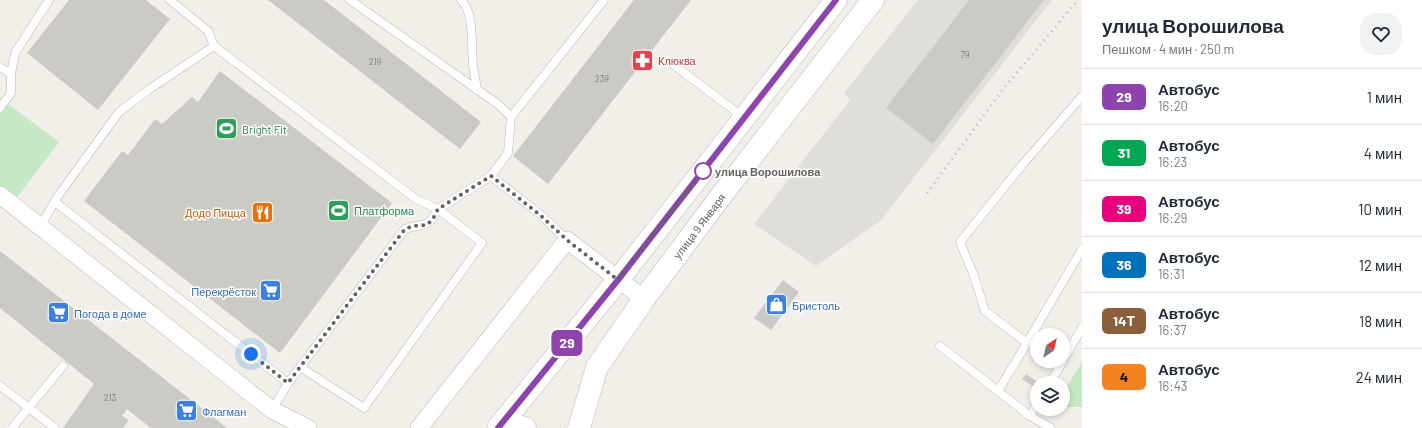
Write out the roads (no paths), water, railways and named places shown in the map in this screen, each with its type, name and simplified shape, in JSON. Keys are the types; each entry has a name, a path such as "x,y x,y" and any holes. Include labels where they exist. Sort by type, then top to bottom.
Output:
{"main road":[{"path":"498,428 618,280 836,0"},
{"name":"улица 9 Января","path":"579,428 597,367 644,299 724,192 873,0"},
{"path":"511,428 517,426 525,428"}],"street":[{"path":"0,195 272,410 308,428"},
{"path":"419,428 567,240 644,299"}],"lane":[{"path":"0,108 11,93 11,74 14,53 50,0"},
{"path":"170,0 208,31 214,46 416,199 438,209 482,243 364,408 300,367"},
{"path":"350,0 499,105 511,117"},
{"path":"272,410 288,383 405,229 414,226 427,225 433,219 438,209 491,176 508,153 511,117 604,0"},
{"path":"465,1 471,24 473,66 477,90"},
{"path":"40,227 81,164 119,112 148,90 214,46"},
{"path":"670,62 744,118"},
{"path":"0,67 11,74"},
{"path":"1027,343 985,311 974,276 960,242 1023,164 1082,96"},
{"path":"491,176 540,215 567,240"},
{"path":"55,202 288,383"},
{"path":"998,391 1082,249"},
{"path":"1070,349 1082,328"},
{"path":"940,346 1030,416 1051,428"},
{"path":"12,428 63,366"},
{"path":"0,386 55,428"}],"railway":[{"path":"927,193 1004,88 1078,0"}],"place":[{"name":"Клюква","path":"643,60"},
{"name":"Bright Fit","path":"226,129"},
{"name":"улица Ворошилова","path":"703,171"},
{"name":"Платформа","path":"338,210"},
{"name":"Додо Пицца","path":"262,212"},
{"name":"Перекрёсток","path":"271,291"},
{"name":"Бристоль","path":"777,305"},
{"name":"Погода в доме","path":"59,313"},
{"name":"Флагман","path":"186,411"}]}
